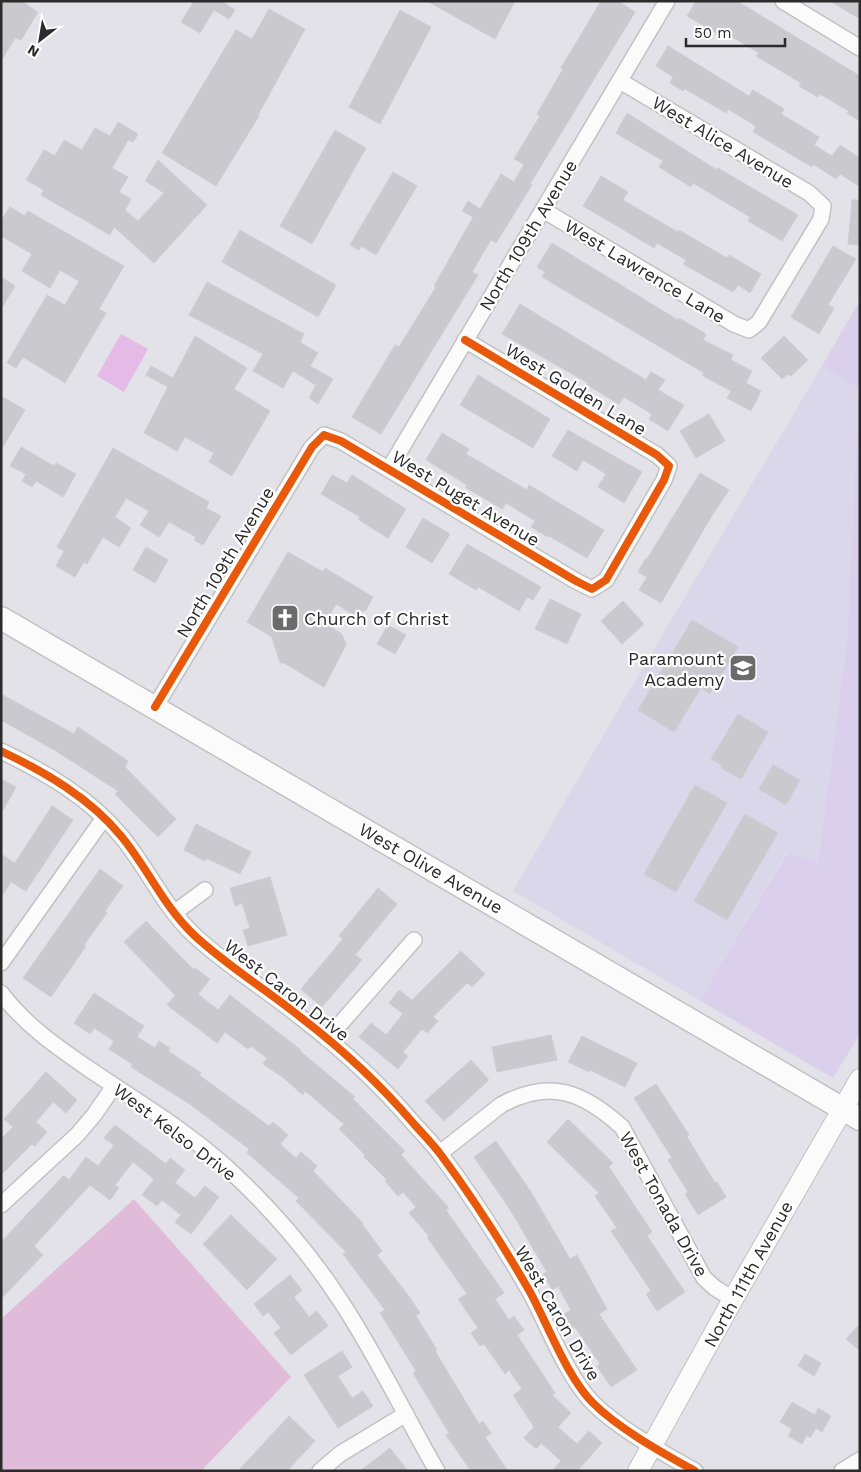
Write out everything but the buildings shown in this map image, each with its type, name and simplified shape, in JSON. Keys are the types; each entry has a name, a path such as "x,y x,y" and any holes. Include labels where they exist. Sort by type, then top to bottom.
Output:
{"main road":[{"name":"West Olive Avenue","path":"1,618 851,1114"}],"street":[{"name":"North 109th Avenue","path":"388,469 667,1"},
{"path":"783,1 860,48"},
{"name":"West Alice Avenue","path":"620,81 809,193 822,206 821,218 759,322 749,330"},
{"name":"West Lawrence Lane","path":"543,210 734,324 749,330"},
{"name":"West Golden Lane","path":"465,340 658,455 669,466 664,480 606,580 592,589"},
{"name":"North 109th Avenue","path":"155,707 312,446 324,435"},
{"name":"West Puget Avenue","path":"324,435 342,441 592,589"},
{"name":"West Caron Drive","path":"1,751 78,795 104,818 122,836 174,912 192,933 218,957 298,1014 393,1099 440,1153 505,1250 580,1385 593,1403 611,1418 695,1471"},
{"path":"1,963 104,818"},
{"path":"174,912 205,890"},
{"path":"327,1039 414,940"},
{"name":"West Kelso Drive","path":"1,993 29,1024 58,1047 182,1132 224,1165 259,1199 322,1273 341,1301 437,1471"},
{"name":"North 111th Avenue","path":"638,1471 733,1299 851,1114 860,1079"},
{"path":"1,1205 76,1135 94,1115 114,1086"},
{"name":"West Tonada Drive","path":"440,1153 501,1105 512,1099 528,1094 555,1090 570,1092 584,1098 604,1111 622,1127 704,1278 715,1288 733,1299"},
{"path":"320,1471 340,1454 406,1414"},
{"path":"842,1471 860,1460"}],"shaded area":[{"path":"121,334 148,349 124,392 97,376"},
{"name":"Paramount Academy","path":"822,366 859,389 847,641 818,863 787,852 699,1000 513,891 626,696"},
{"path":"134,1199 291,1377 201,1471 1,1471 1,1319"}],"sand":[{"path":"860,300 860,1034 833,1078 699,1000 788,852 818,863 847,641 859,389 822,366"}],"cycle path":[{"path":"155,707 312,447 324,435 341,441 576,581 592,589 606,580 664,480 669,466 657,455 465,340"},
{"path":"1,751 66,787 109,822 130,848 183,924 194,935 330,1041 388,1095 438,1151 476,1205 530,1292 566,1365 584,1392 593,1403 615,1422 695,1471"}],"place":[{"name":"Church of Christ","path":"285,618"},
{"name":"Paramount Academy","path":"743,668"}]}
